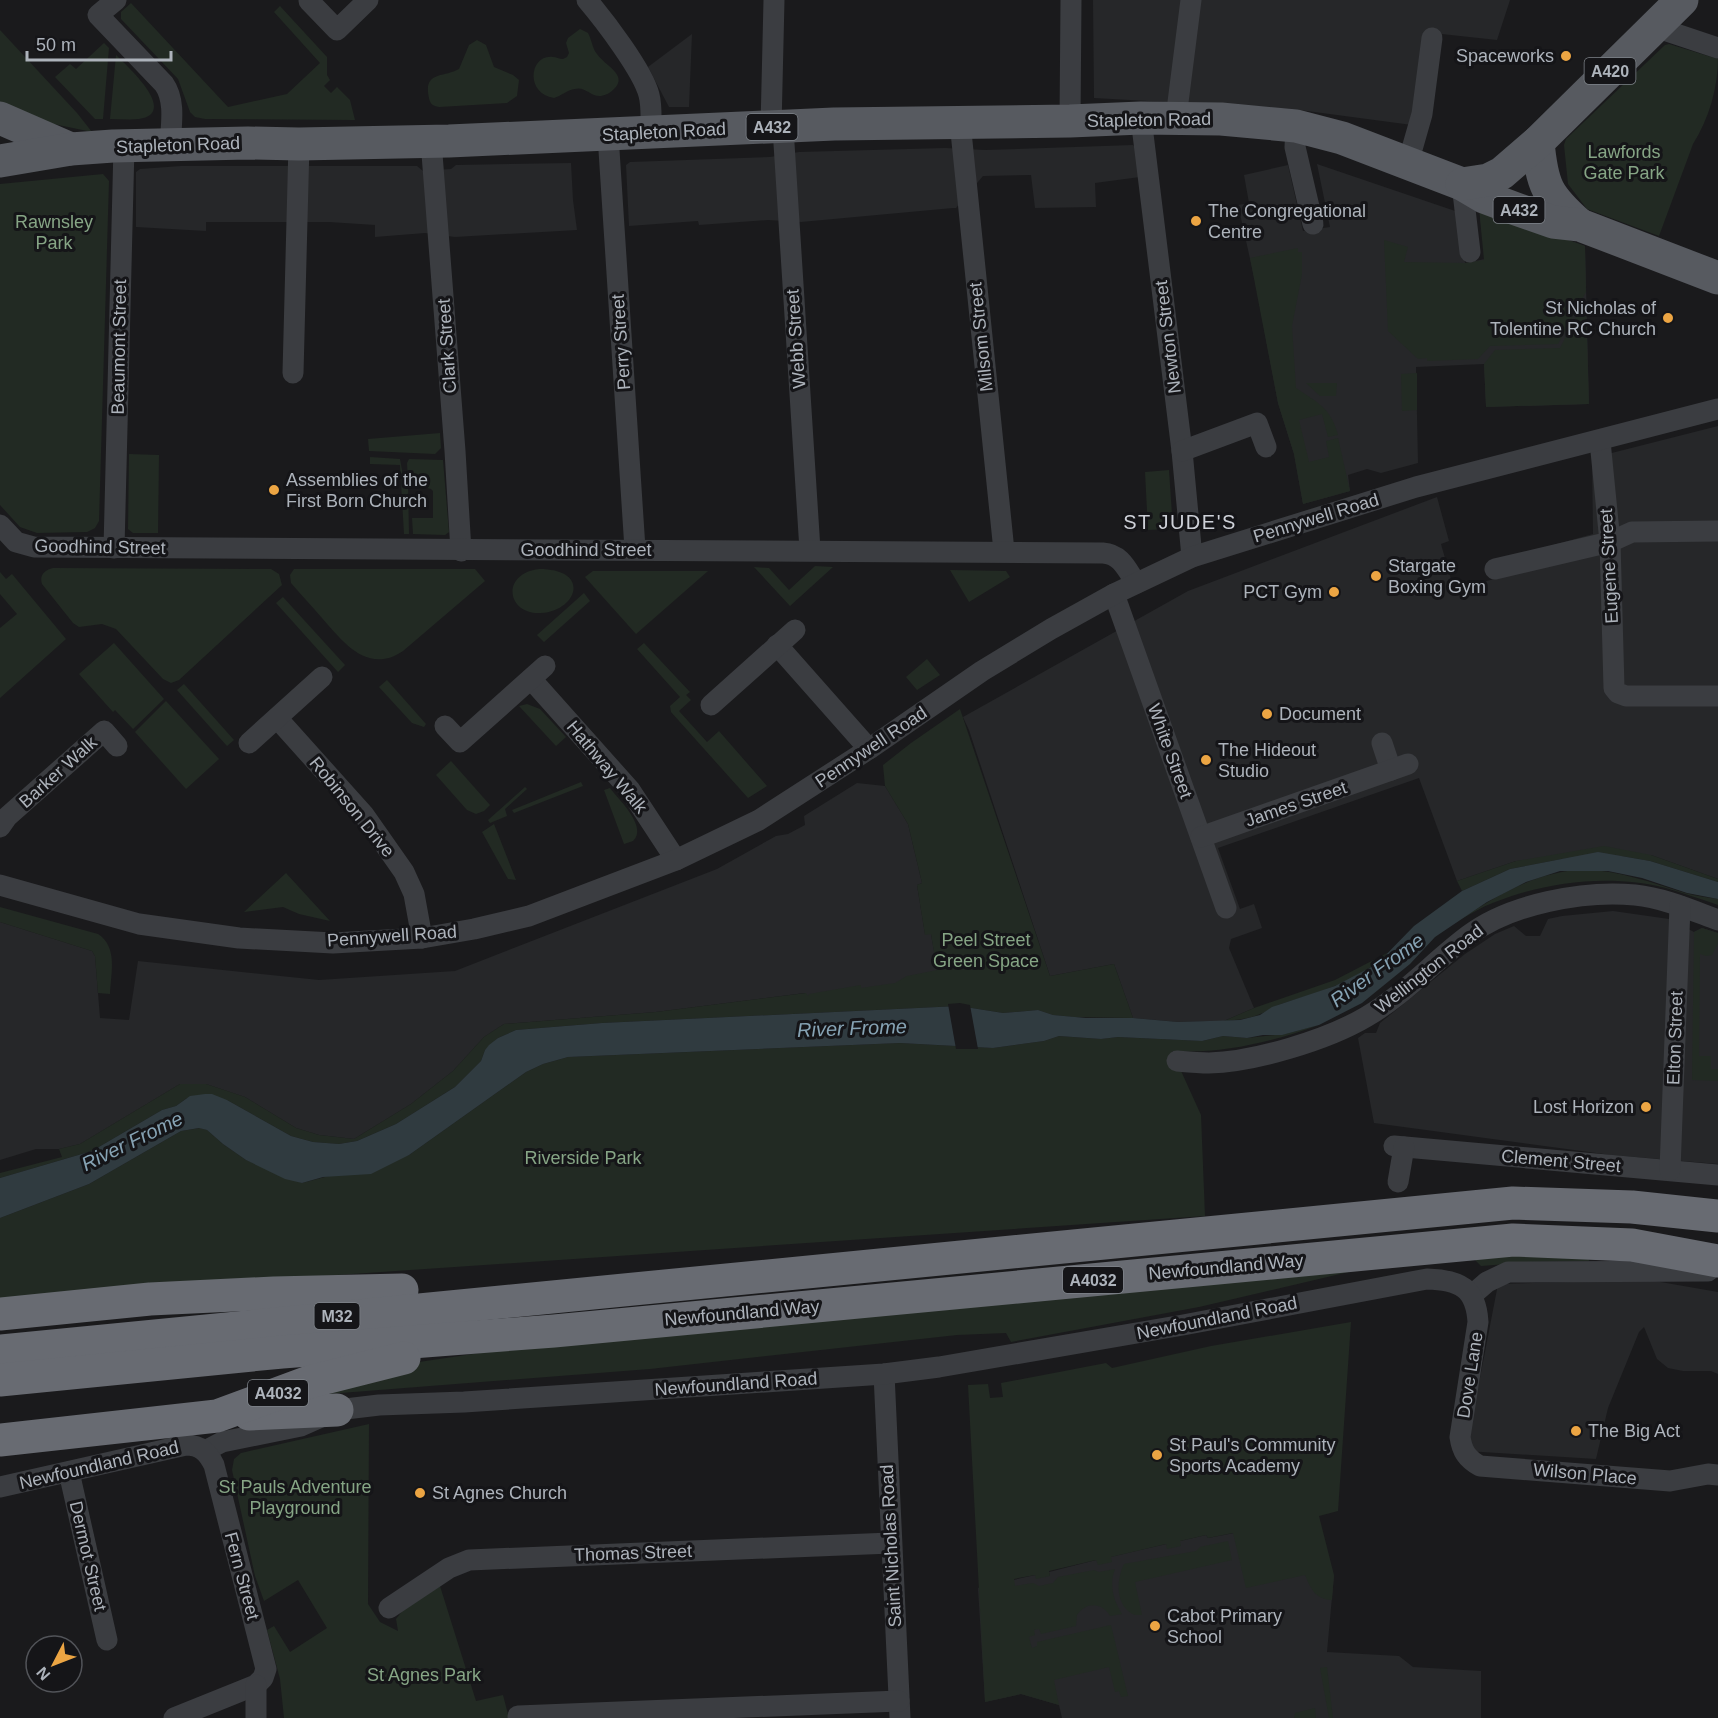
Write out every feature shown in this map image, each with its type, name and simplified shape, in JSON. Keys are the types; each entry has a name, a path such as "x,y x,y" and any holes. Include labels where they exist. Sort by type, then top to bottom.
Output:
{"highway":[{"name":"Newfoundland Way","path":"675,1285 1513,1203 1632,1207 1718,1216"},
{"name":"Newfoundland Way","path":"554,1330 1513,1240 1632,1245 1718,1261"},
{"name":"A4032","path":"0,1314 150,1299 262,1294 675,1285"},
{"name":"M32","path":"0,1350 675,1285"},
{"name":"A4032","path":"0,1440 216,1416 309,1382 399,1359 554,1330"},
{"name":"M32","path":"0,1380 282,1352 554,1330"},
{"path":"216,1416 337,1410"}],"main road":[{"name":"A420","path":"1538,142 1682,0"},
{"path":"0,118 71,149"},
{"name":"Stapleton Road","path":"0,161 71,149 124,146 431,141 834,124 1176,118 1221,119 1296,126 1342,138 1462,184"},
{"name":"A432","path":"1462,184 1488,180 1502,173 1538,142"},
{"path":"1538,142 1544,182 1550,195 1588,236 1718,278"},
{"name":"A432","path":"1462,184 1484,197 1588,236"}],"street":[{"path":"116,0 98,15 169,92 171,102 170,145"},
{"path":"309,1 337,30 368,0"},
{"path":"587,0 637,70 647,88 650,97 651,132"},
{"name":"Webb Street","path":"774,0 777,127 810,550"},
{"path":"1070,121 1071,0"},
{"path":"1176,118 1191,0"},
{"path":"1655,27 1718,48"},
{"path":"1408,163 1422,114 1432,38"},
{"name":"Newton Street","path":"1141,118 1182,451 1192,557"},
{"name":"Milsom Street","path":"960,122 1004,551"},
{"path":"1296,126 1295,147 1313,224"},
{"name":"Perry Street","path":"608,135 635,549"},
{"name":"Clark Street","path":"431,141 455,451 460,551"},
{"path":"293,373 289,217 299,144"},
{"name":"Beaumont Street","path":"114,548 124,146"},
{"path":"1462,184 1470,252"},
{"name":"Pennywell Road","path":"0,885 139,924 239,938 333,943 422,938 529,916 676,860 759,820 869,749 982,671 1051,629 1114,594 1192,557 1416,487 1718,409"},
{"path":"1182,451 1257,423 1266,447"},
{"name":"Eugene Street","path":"1600,441 1610,542 1613,682 1617,691 1626,696 1718,696"},
{"name":"Goodhind Street","path":"0,525 11,538 21,544 34,547 1110,553 1123,562 1136,583"},
{"path":"1495,569 1610,542 1632,532 1718,531"},
{"name":"White Street","path":"1114,594 1226,908"},
{"path":"711,705 795,630"},
{"path":"777,645 869,749"},
{"name":"Hathway Walk","path":"445,726 460,742 538,672 630,790 676,860"},
{"path":"249,743 322,677"},
{"name":"Robinson Drive","path":"277,718 364,815 404,872 414,894 422,938"},
{"name":"Barker Walk","path":"0,827 8,817 104,731 117,746"},
{"name":"James Street","path":"1201,837 1400,767 1382,743"},
{"name":"Wellington Road","path":"1177,1062 1232,1061 1293,1047 1341,1030 1378,1010 1455,945 1482,926 1525,908 1586,896 1619,895 1655,899 1718,920"},
{"name":"Elton Street","path":"1670,1170 1680,906"},
{"name":"Clement Street","path":"1398,1182 1399,1146 1718,1175"},
{"path":"1472,1295 1497,1276 1515,1271 1718,1271"},
{"name":"Newfoundland Road","path":"0,1487 186,1445 205,1451 222,1442 301,1426 337,1410 379,1405 884,1374 939,1367 1184,1325 1417,1280 1449,1281 1460,1285 1472,1295"},
{"name":"Dove Lane","path":"1466,1455 1460,1437 1478,1322 1477,1308 1472,1295"},
{"name":"Saint Nicholas Road","path":"884,1374 899,1709"},
{"name":"Fern Street","path":"205,1451 214,1466 261,1677 256,1718"},
{"name":"Wilson Place","path":"1466,1455 1470,1461 1480,1466 1670,1481 1713,1475"},
{"name":"Dermot Street","path":"69,1472 107,1640"},
{"name":"Thomas Street","path":"389,1608 449,1568 470,1560 891,1543"},
{"path":"174,1718 261,1677"},
{"path":"518,1716 899,1709"}],"shaded area":[{"path":"1093,0 1510,0 1497,40 1423,32 1412,125 1292,109 1094,98"},
{"path":"692,34 689,107 669,107 648,67"},
{"path":"1133,145 1137,150 1140,177 1095,183 1096,207 1035,208 1031,175 983,176 956,208 801,222 768,220 699,225 698,221 629,226 626,165 630,162 770,157 799,152 945,148 985,150"},
{"path":"571,163 577,230 455,237 425,233 375,237 375,225 329,222 206,222 206,231 136,227 136,172 140,169 181,166 417,166 423,171 451,169 456,165"},
{"path":"1317,164 1461,213 1465,263 1485,259 1479,208 1585,246 1589,404 1486,407 1484,364 1416,367 1418,463 1381,473 1367,469 1348,475 1350,491 1303,504 1294,454 1278,403 1238,205 1249,203 1244,175 1288,165 1303,231 1330,227"},
{"path":"1718,426 1718,879 1651,855 1516,861 1457,881 1419,778 1218,848 1240,909 1254,904 1262,928 1231,939 1229,948 1254,1008 1224,1021 1178,1022 1133,1018 1114,964 1050,976 963,717 1188,591 1437,497 1449,541 1441,544 1454,590 1494,579 1491,562 1593,534 1592,458"},
{"path":"857,783 885,786 908,824 922,883 917,885 925,934 931,934 939,978 812,1013 805,993 656,1012 504,1024 484,1037 453,1071 411,1104 354,1139 319,1135 296,1128 245,1097 206,1084 180,1084 80,1144 59,1149 36,1149 0,1160 0,922 92,951 95,956 100,1018 129,1020 138,961 319,980 455,971 717,869 776,836 788,834 805,825 804,816"},
{"path":"1613,911 1669,919 1694,932 1702,928 1718,933 1718,1164 1611,1155 1374,1123 1358,1038 1365,1033 1376,1033 1380,1023 1465,954 1495,934 1514,926 1526,936 1540,936 1548,919"},
{"path":"1649,1280 1718,1292 1718,1374 1711,1371 1683,1371 1668,1368 1657,1359 1644,1327 1639,1332 1608,1408 1596,1459 1466,1451 1498,1284"},
{"name":"Cabot Primary School","path":"1234,1533 1334,1575 1327,1652 1399,1656 1413,1667 1481,1671 1481,1718 1062,1718 1059,1705 1021,1694 985,1702 978,1588 1035,1575 1050,1576 1049,1572 1096,1560 1111,1561 1110,1557 1166,1544 1180,1545 1180,1541 1206,1535 1208,1538"}],"green space":[{"path":"131,3 228,107 287,94 320,63 274,12 280,6 327,57 327,75 330,80 324,86 331,93 337,87 350,100 355,120 205,119 195,117 190,112 178,79 121,19 121,12"},
{"path":"580,29 588,33 595,52 614,70 619,79 618,84 611,92 601,96 579,88 554,98 545,95 538,89 535,82 535,68 545,58 563,59 567,57 568,38"},
{"path":"0,30 92,132 44,122 0,107"},
{"path":"477,40 486,45 494,67 519,80 517,96 507,103 439,107 433,105 429,98 429,83 436,77 459,69 469,45"},
{"path":"104,43 109,48 103,119 95,119 55,77 70,64 76,69"},
{"name":"Lawfords Gate Park","path":"1669,44 1718,59 1718,70 1708,114 1693,144 1659,236 1587,209 1568,184 1564,145 1566,139 1665,45"},
{"path":"116,55 147,88 154,108 150,115 139,119 110,119"},
{"name":"Rawnsley Park","path":"103,174 109,181 99,521 95,528 87,532 37,533 20,527 0,505 0,184"},
{"path":"1479,208 1585,246 1586,292 1558,344 1490,346 1478,359 1427,361 1427,358 1418,359 1388,331 1384,240 1408,247 1404,262 1465,263 1484,260"},
{"path":"1298,248 1298,252 1302,252 1302,274 1292,326 1296,388 1327,412 1332,418 1338,435 1328,437 1322,414 1299,420 1309,462 1329,457 1326,441 1338,438 1350,491 1303,504 1294,454 1278,403 1250,258"},
{"path":"1583,303 1586,303 1589,404 1486,407 1484,364 1495,350 1560,348"},
{"path":"1417,373 1417,410 1402,411 1401,374"},
{"path":"1306,383 1337,383 1336,396 1320,396"},
{"path":"440,433 441,448 435,454 369,451 368,439"},
{"path":"129,454 159,455 158,533 133,533 128,529"},
{"path":"370,457 400,459 404,481 408,484 409,534 404,534 400,465 370,464"},
{"path":"409,459 443,460 449,532 445,535 413,534 412,518 433,518 433,491 408,481 407,463"},
{"path":"1169,470 1173,529 1148,530 1145,472"},
{"path":"815,566 833,567 790,606 754,567 769,568 789,590"},
{"path":"53,568 271,569 279,574 282,585 179,680 171,683 163,679 116,629 102,624 79,627 73,623 42,584 43,573"},
{"path":"294,569 475,569 485,581 403,651 379,659 357,652 339,637 291,583 290,575"},
{"path":"539,569 556,571 567,576 572,582 573,590 570,598 553,611 530,612 521,608 515,601 514,586 518,578 526,572"},
{"path":"950,570 1006,571 1010,577 969,602"},
{"path":"593,571 708,571 636,634 585,577"},
{"path":"0,572 6,579 12,574 66,639 0,698 0,628 17,614 0,594"},
{"path":"584,593 590,601 544,642 537,635"},
{"path":"283,597 345,665 338,672 276,603"},
{"path":"114,643 164,699 133,729 115,710 113,712 79,674"},
{"path":"644,643 690,692 686,695 691,700 679,711 707,742 719,731 767,786 748,798 671,712 670,706 680,697 637,649"},
{"path":"927,659 940,675 917,690 906,677"},
{"path":"387,680 426,724 424,727 412,723 379,687"},
{"path":"184,684 234,740 227,746 177,690"},
{"path":"166,701 219,759 186,789 135,732"},
{"path":"527,704 540,709 566,737 556,746 519,706"},
{"name":"Peel Street Green Space","path":"960,709 1050,976 1114,964 1133,1018 1074,1017 1053,1015 1038,1010 1003,1013 959,1006 602,1023 516,1030 498,1038 485,1050 481,1061 455,1087 396,1124 357,1141 339,1144 313,1142 291,1136 227,1100 187,1098 92,1151 0,1178 0,1173 62,1157 59,1149 80,1144 180,1084 206,1084 245,1097 296,1128 319,1135 354,1139 411,1104 453,1071 484,1037 504,1024 656,1012 806,993 808,996 861,985 861,988 895,983 907,976 937,970 931,934 925,935 917,885 922,883 908,824 885,786 883,765"},
{"path":"451,761 490,805 484,811 476,814 467,810 436,775"},
{"path":"581,782 583,786 514,813 512,810"},
{"path":"525,787 527,789 505,809 507,816 490,823 488,820"},
{"path":"610,788 635,821 637,835 633,841 624,844 604,790"},
{"path":"494,824 516,880 508,879 482,832"},
{"path":"1604,846 1651,855 1718,879 1718,882 1650,861 1598,852 1510,869 1462,891 1457,881 1516,861"},
{"path":"1583,869 1622,875 1685,893 1718,899 1718,905 1666,888 1645,884 1624,881 1581,882 1559,884 1518,894 1488,905 1461,919 1519,886 1549,875"},
{"path":"286,873 330,921 299,914 283,907 244,912"},
{"path":"0,907 98,934 104,939 111,953 110,994 98,993 95,956 92,951 0,922"},
{"path":"1702,928 1718,933 1718,943 1712,955 1700,954 1699,1056 1711,1056 1711,1069 1718,1069 1718,1081 1692,1080 1694,932"},
{"path":"1389,952 1365,971 1338,984 1281,1004 1256,1016 1224,1021 1254,1008 1335,980"},
{"name":"Riverside Park","path":"1319,1025 1247,1046 1209,1051 1172,1051 1201,1115 1205,1216 234,1282 0,1301 0,1218 89,1184 181,1131 200,1128 207,1130 246,1160 302,1183 409,1155 526,1072 543,1064 568,1057 900,1043 993,1048 1044,1041 1059,1036 1202,1041 1223,1036 1247,1038 1285,1034"},
{"path":"1477,1250 1588,1254 1589,1261 1481,1266 1475,1260 1370,1267 1199,1307 1011,1342 1006,1333 957,1335 650,1369 328,1394 392,1366 602,1335"},
{"name":"St Paul's Community Sports Academy","path":"1351,1322 1338,1511 1319,1516 1334,1575 1332,1600 1321,1598 1312,1589 1305,1575 1246,1588 1233,1533 1208,1538 1206,1535 1180,1541 1181,1546 1167,1549 1166,1544 1111,1557 1112,1562 1098,1565 1096,1560 1049,1571 1050,1576 1036,1579 1035,1575 1014,1579 1015,1586 1033,1583 1039,1586 1053,1583 1058,1577 1094,1570 1099,1572 1115,1569 1112,1581 1113,1592 1122,1614 1110,1616 1103,1608 1089,1606 1077,1615 1076,1626 1041,1634 1039,1629 1034,1630 1035,1635 1029,1637 1032,1648 1037,1646 1037,1642 1111,1625 1128,1696 1121,1697 1119,1691 1115,1692 1109,1667 1054,1680 1059,1705 1021,1694 985,1702 968,1385 988,1384 990,1398 1003,1397 1001,1383 1106,1363 1112,1368 1211,1346"},
{"path":"369,1424 368,1604 380,1622 398,1631 396,1619 403,1610 440,1586 476,1701 503,1695 509,1718 284,1718 280,1679 267,1630 274,1626 290,1652 327,1628 298,1580 264,1601 255,1576 232,1470 234,1459 241,1453"},
{"path":"1228,1541 1232,1560 1135,1582 1142,1615 1135,1615 1124,1606 1119,1585 1124,1564 1196,1551 1200,1547"},
{"path":"1327,1667 1333,1718 1329,1718 1320,1668"},
{"path":"1315,1708 1316,1718 1294,1718 1295,1713"}],"water":[{"name":"River Frome","path":"1598,852 1650,861 1718,882 1718,899 1687,893 1642,878 1608,871 1560,871 1526,882 1487,902 1435,937 1410,964 1362,1003 1319,1025 1282,1035 1247,1038 1223,1036 1202,1041 1059,1036 1044,1041 993,1048 900,1043 568,1057 543,1064 526,1072 409,1155 371,1174 323,1177 302,1183 285,1179 246,1160 207,1130 199,1128 181,1131 89,1184 0,1218 0,1178 92,1151 162,1110 176,1106 190,1096 212,1094 291,1136 313,1142 339,1144 357,1141 396,1124 455,1087 481,1061 489,1045 516,1030 602,1023 959,1006 1003,1013 1038,1010 1053,1015 1086,1018 1133,1018 1178,1022 1240,1020 1260,1015 1272,1007 1335,986 1377,964 1414,926 1462,891 1510,869"}],"pier":[{"path":"948,1004 970,1005 978,1049 956,1049"}],"place":[{"name":"Spaceworks","path":"1566,56"},
{"name":"The Congregational Centre","path":"1196,221"},
{"name":"St Nicholas of Tolentine RC Church","path":"1668,318"},
{"name":"Assemblies of the First Born Church","path":"274,490"},
{"name":"Stargate Boxing Gym","path":"1376,576"},
{"name":"PCT Gym","path":"1334,592"},
{"name":"Document","path":"1267,714"},
{"name":"The Hideout Studio","path":"1206,760"},
{"name":"Lost Horizon","path":"1646,1107"},
{"name":"The Big Act","path":"1576,1431"},
{"name":"St Paul's Community Sports Academy","path":"1157,1455"},
{"name":"St Agnes Church","path":"420,1493"},
{"name":"Cabot Primary School","path":"1155,1626"}],"district":[{"name":"ST JUDE'S","path":"1180,522"}],"park label":[{"name":"St Pauls Adventure Playground","path":"295,1497"},
{"name":"St Agnes Park","path":"424,1675"}]}
